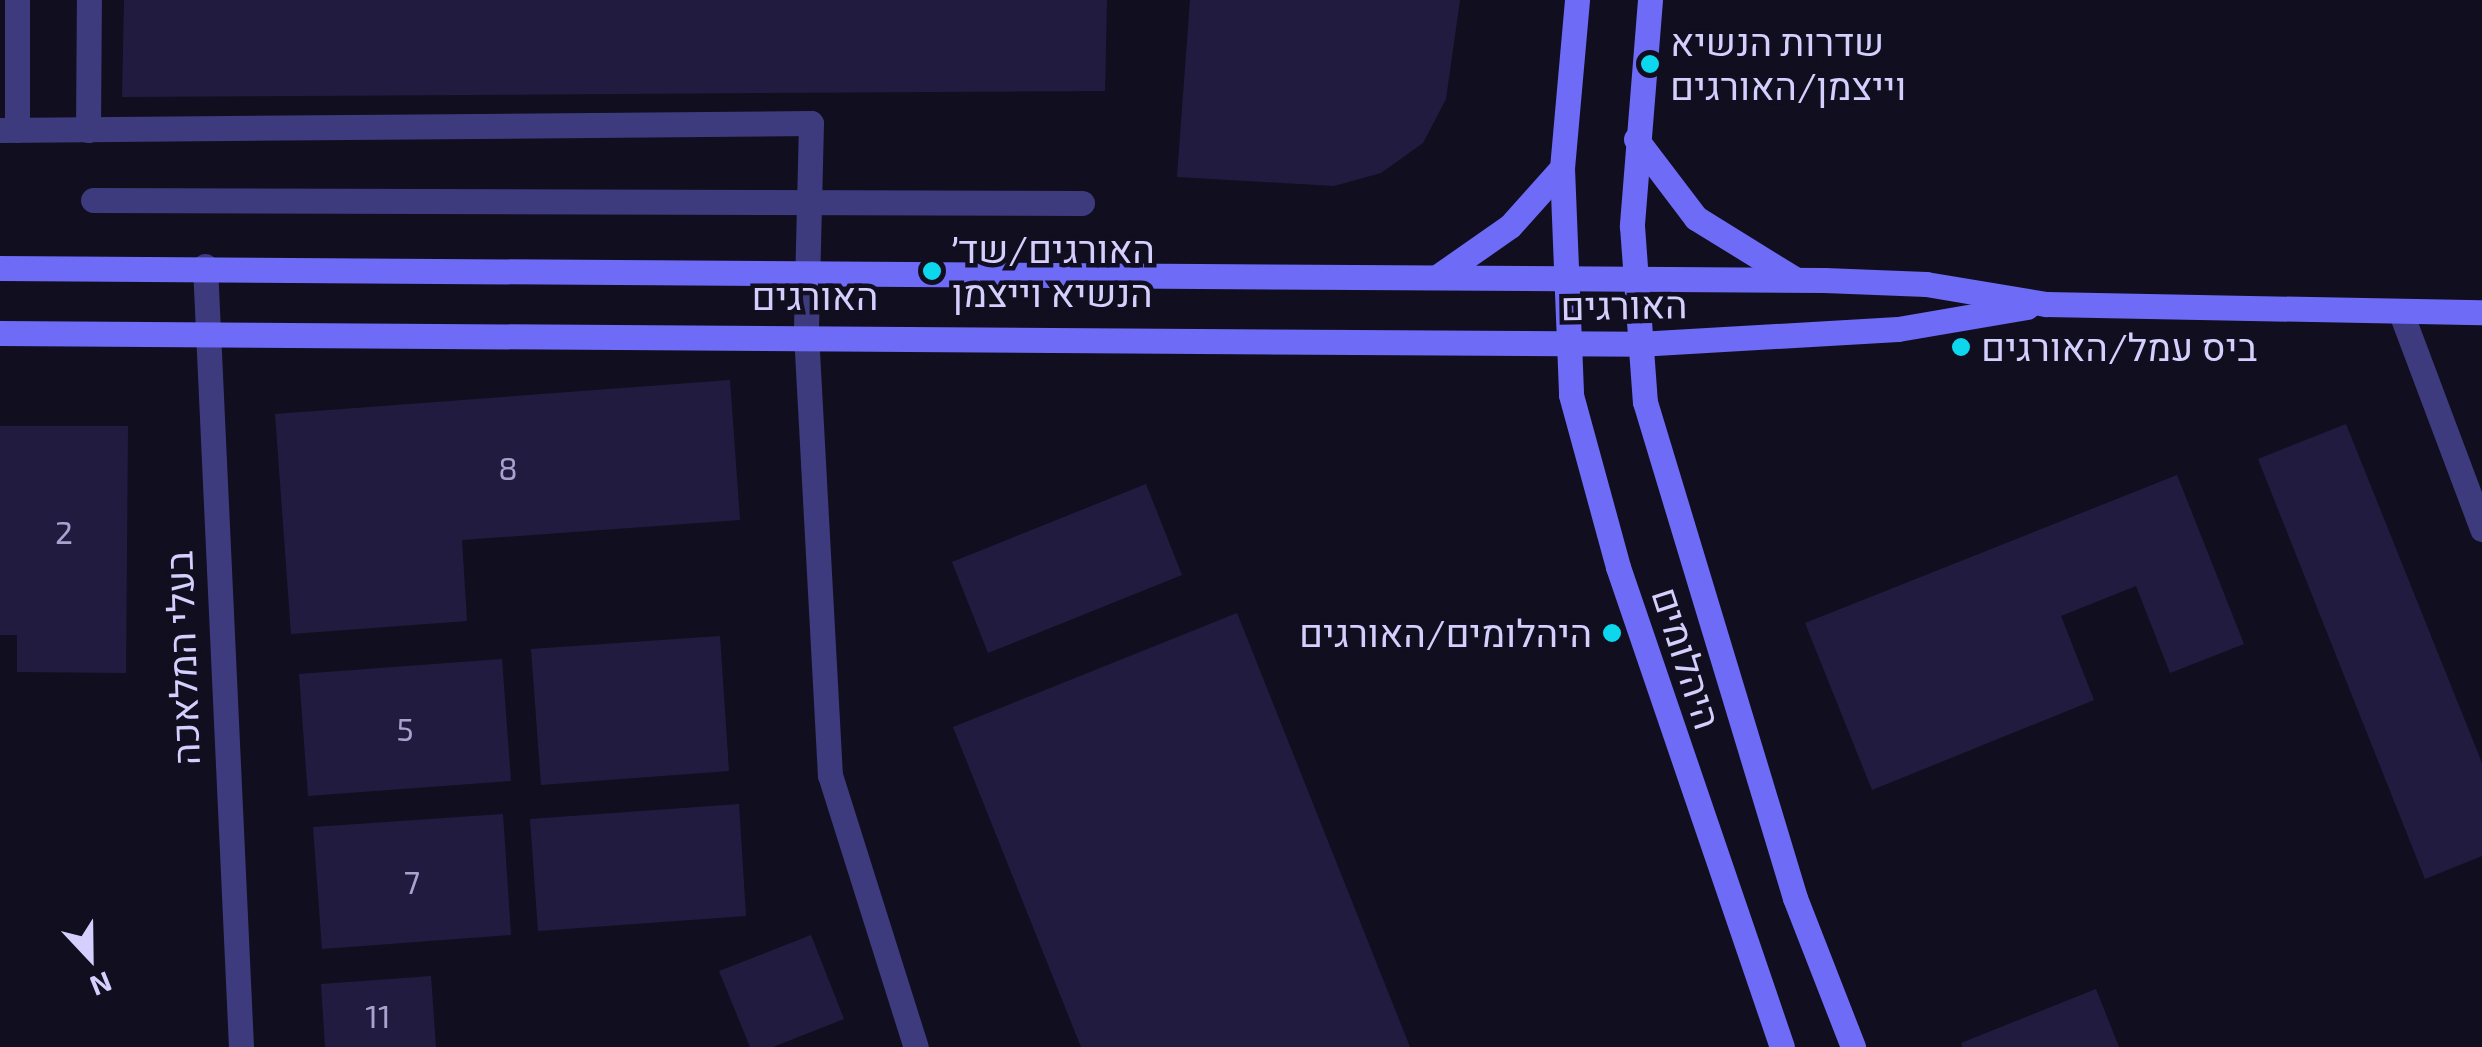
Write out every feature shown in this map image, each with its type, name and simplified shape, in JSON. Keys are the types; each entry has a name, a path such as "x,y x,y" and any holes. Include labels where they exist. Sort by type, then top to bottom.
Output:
{"street":[{"path":"16,0 8,130 811,123 806,204 806,333 830,774 916,1047"},
{"path":"88,130 89,0"},
{"name":"היהלומים","path":"1577,0 1562,168 1563,344 1618,567 1782,1047"},
{"name":"היהלומים","path":"1650,0 1636,139 1634,283 1638,344 1663,472 1795,898 1853,1047"},
{"path":"1636,139 1696,218 1798,280"},
{"path":"1437,277 1510,226 1562,168"},
{"path":"92,200 1082,203"},
{"name":"האורגים","path":"0,268 205,266 807,278 1437,277 1634,283 1798,280 1926,284 2046,304 2482,312"},
{"name":"בעלי המלאכה","path":"205,266 241,1047"},
{"name":"האורגים","path":"0,332 806,333 1638,344 1898,329 2046,304"},
{"path":"2402,313 2482,529"}],"building":[{"path":"124,0 1107,0 1105,91 122,97"},
{"path":"1190,0 1460,0 1446,99 1423,143 1381,173 1334,186 1177,177"},
{"path":"730,380 740,520 462,540 467,621 291,634 275,414"},
{"path":"2346,424 2482,763 2482,856 2425,879 2258,459"},
{"path":"0,426 128,426 126,673 17,672 17,635 0,635"},
{"path":"2177,475 2244,644 2170,673 2136,586 2061,616 2094,700 1872,790 1805,623"},
{"path":"1146,484 1182,575 988,653 952,562"},
{"path":"1237,613 1410,1047 1081,1047 953,727"},
{"path":"720,636 729,771 541,785 531,649"},
{"path":"502,659 511,781 308,796 299,674"},
{"path":"739,804 746,916 538,931 530,819"},
{"path":"503,814 511,935 322,949 313,827"},
{"path":"811,935 844,1019 773,1047 750,1047 719,971"},
{"path":"431,976 436,1047 325,1047 321,984"},
{"path":"2096,989 2119,1047 1962,1047 1961,1043"}],"place":[{"name":"שדרות הנשיא וייצמן/האורגים","path":"1650,64"},
{"name":"האורגים/שד׳ הנשיא וייצמן","path":"932,271"},
{"name":"ביס עמל/האורגים","path":"1961,347"},
{"name":"היהלומים/האורגים","path":"1612,633"}]}
